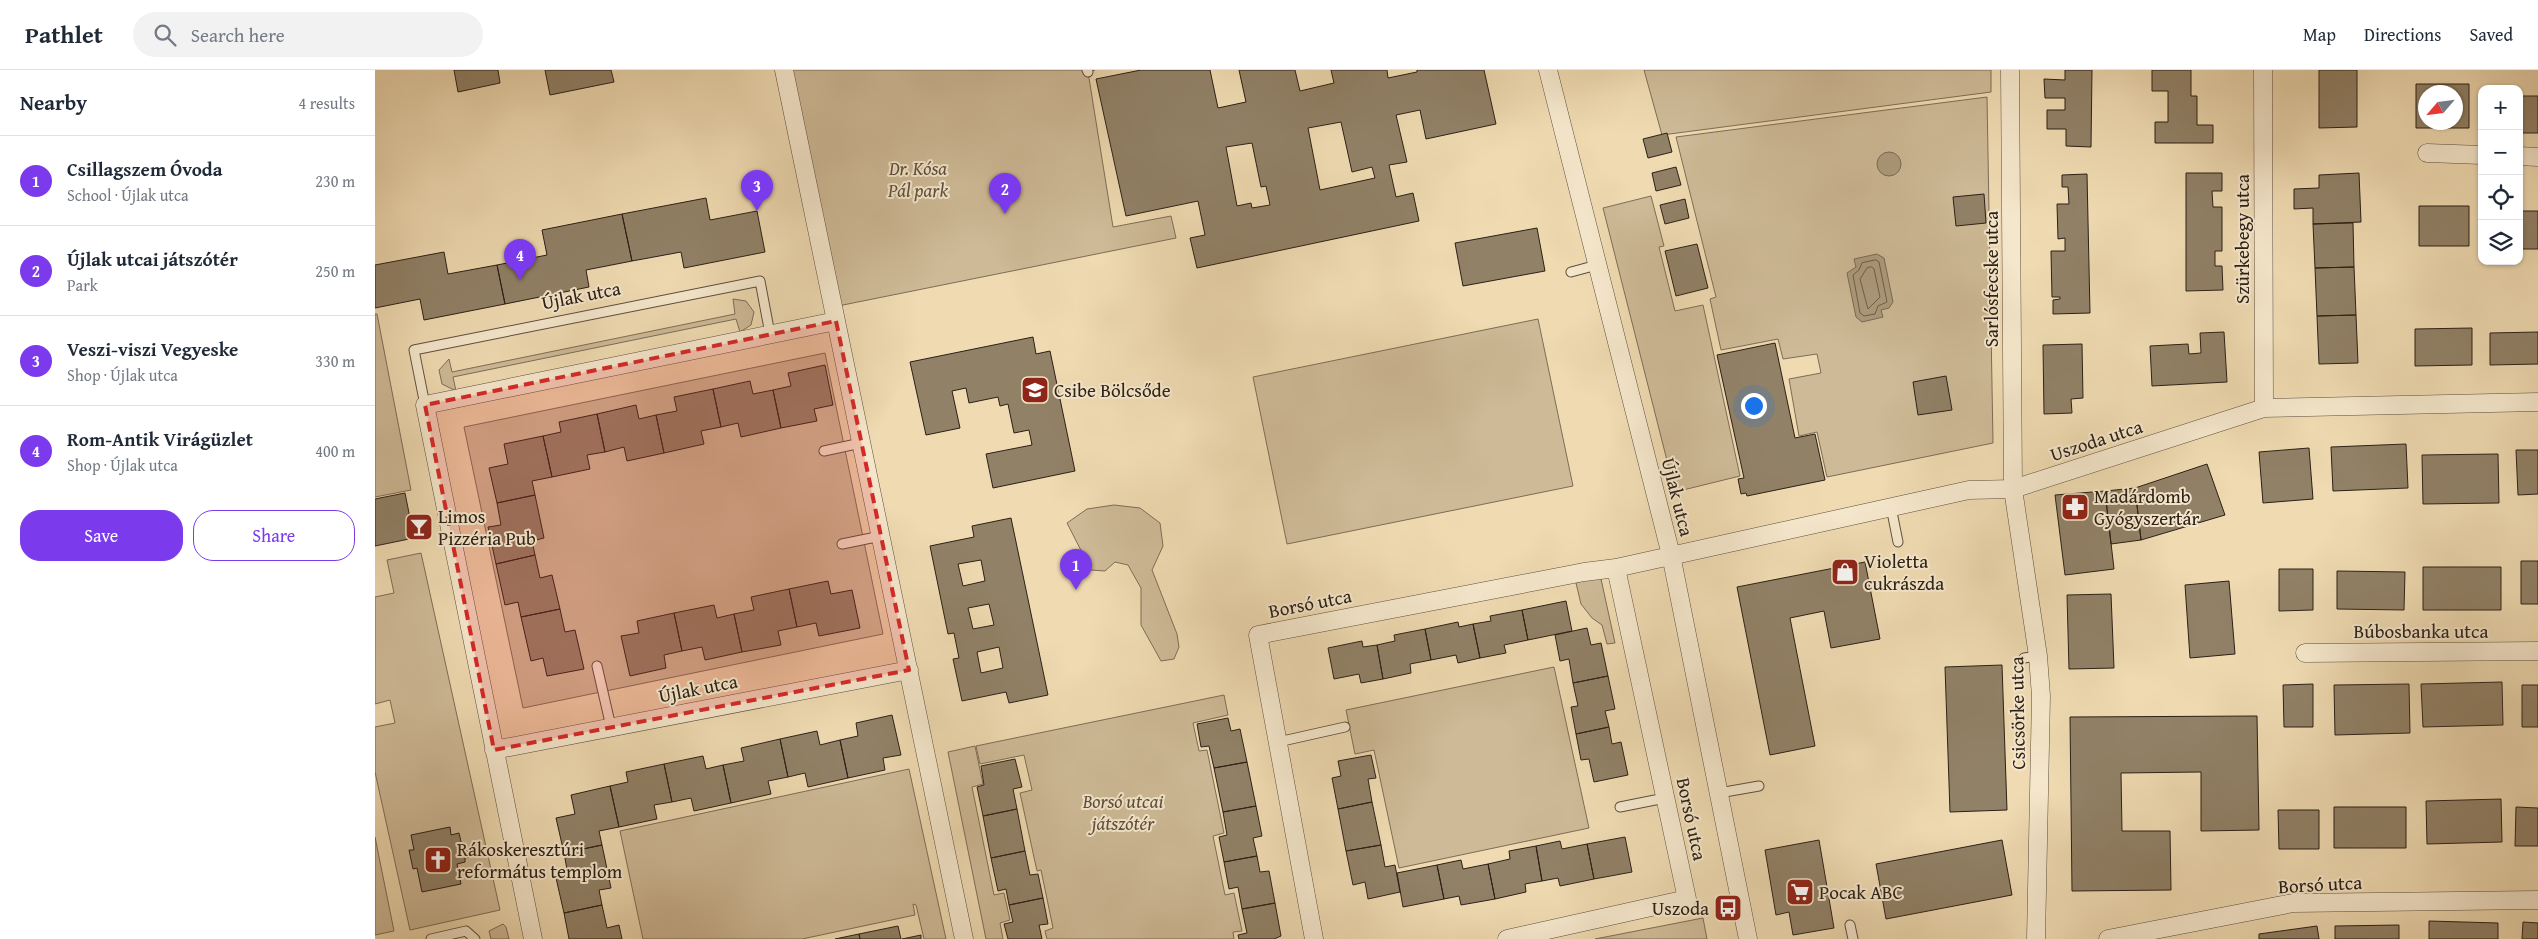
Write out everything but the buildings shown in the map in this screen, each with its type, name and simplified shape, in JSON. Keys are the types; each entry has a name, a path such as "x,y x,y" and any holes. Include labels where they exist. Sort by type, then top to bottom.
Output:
{"street":[{"path":"784,70 964,939"},
{"name":"Újlak utca","path":"1548,70 1671,555 1748,939"},
{"name":"Sarlósfecske utca","path":"2010,70 2013,489"},
{"name":"Szürkebegy utca","path":"2263,70 2264,408"},
{"path":"2427,154 2478,155"},
{"path":"2523,156 2538,157"},
{"path":"425,405 836,321"},
{"name":"Uszoda utca","path":"1671,555 1969,490 2013,489 2264,408 2538,402"},
{"name":"Újlak utca","path":"425,405 533,939"},
{"name":"Csicsörke utca","path":"2013,489 2031,657 2041,696 2036,939"},
{"name":"Borsó utca","path":"1314,939 1258,634 1584,572 1616,568 1671,555"},
{"name":"Borsó utca","path":"1507,939 1687,899 1616,568"},
{"name":"Búbosbanka utca","path":"2305,653 2538,651"},
{"name":"Újlak utca","path":"494,750 909,670"},
{"name":"Borsó utca","path":"2108,939 2293,903 2538,900"}],"lane":[{"path":"1571,272 1597,265"},
{"name":"Újlak utca","path":"425,405 414,350 760,281 770,334"},
{"path":"824,451 861,443"},
{"path":"1891,507 1898,542"},
{"path":"842,544 881,536"},
{"path":"597,666 611,727"},
{"path":"1278,742 1345,726"},
{"path":"1719,793 1759,786"},
{"path":"1620,807 1665,798"},
{"path":"1850,925 1853,939"},
{"path":"431,939 465,931 475,939"}],"highlighted area":[{"path":"836,321 909,670 494,750 425,405"}],"green space":[{"name":"Dr. Kósa Pál park","path":"784,70 1095,70 1088,72 1113,227 1171,216 1176,238 833,307"},
{"path":"1644,70 1991,70 1991,92 1662,135"},
{"path":"1987,97 1993,443 1827,477 1817,432 1799,436 1789,379 1821,373 1817,354 1783,359 1778,339 1721,350 1710,299 1716,297 1676,137"},
{"path":"1651,196 1664,246 1659,247 1675,311 1703,305 1740,476 1675,492 1603,208"},
{"path":"733,299 746,301 754,312 751,325 740,332 736,319 453,377 456,391 442,384 439,370 449,359 452,372 735,314"},
{"path":"375,314 377,314 411,490 375,497"},
{"path":"1538,319 1573,486 1287,544 1253,377"},
{"path":"825,353 883,634 523,708 464,427"},
{"path":"1114,505 1140,508 1160,523 1163,546 1152,570 1177,634 1179,647 1174,659 1161,661 1141,625 1141,588 1128,565 1115,562 1105,571 1091,570 1067,523 1087,509"},
{"path":"421,553 500,910 410,930 375,772 375,727 395,723 390,700 375,704 375,597 394,593 387,560"},
{"path":"1591,576 1601,579 1615,643 1607,644 1602,625 1592,618 1581,604 1576,583"},
{"path":"1554,667 1589,828 1399,868 1374,750 1355,754 1346,710"},
{"name":"Borsó utcai játszótér","path":"1224,695 1228,715 1193,723 1199,751 1207,750 1224,833 1213,836 1225,895 1234,893 1242,931 1233,932 1234,939 1047,939 1045,931 1053,928 1041,870 1037,871 1020,793 1032,790 1024,755 980,764 976,746"},
{"path":"975,746 983,784 972,787 994,895 1004,893 1010,920 1000,923 1003,939 986,939 948,752"},
{"path":"909,769 946,939 924,939 916,905 913,904 915,915 802,939 643,939 620,831"},
{"path":"375,837 394,931 375,935"},
{"path":"1703,918 1707,939 1595,939"},
{"path":"503,924 506,927 509,939 491,939 489,931"}],"water":[{"path":"1889,152 1894,153 1900,159 1900,169 1894,175 1889,176 1884,175 1878,169 1877,164 1878,159 1884,153"},
{"path":"1877,254 1884,258 1893,302 1889,308 1881,310 1883,317 1862,322 1856,317 1847,273 1856,267 1854,259"}],"place":[{"name":"Veszi-viszi Vegyeske","path":"757,211"},
{"name":"Újlak utcai játszótér","path":"1005,214"},
{"name":"Rom-Antik Virágüzlet","path":"520,280"},
{"name":"Csibe Bölcsőde","path":"1035,390"},
{"name":"Madárdomb Gyógyszertár","path":"2075,507"},
{"name":"Limos Pizzéria Pub","path":"419,527"},
{"name":"Violetta cukrászda","path":"1845,572"},
{"name":"Csillagszem Óvoda","path":"1076,590"},
{"name":"Rákoskeresztúri református templom","path":"438,860"},
{"name":"Pocak ABC","path":"1800,892"},
{"name":"Uszoda","path":"1728,908"}]}
